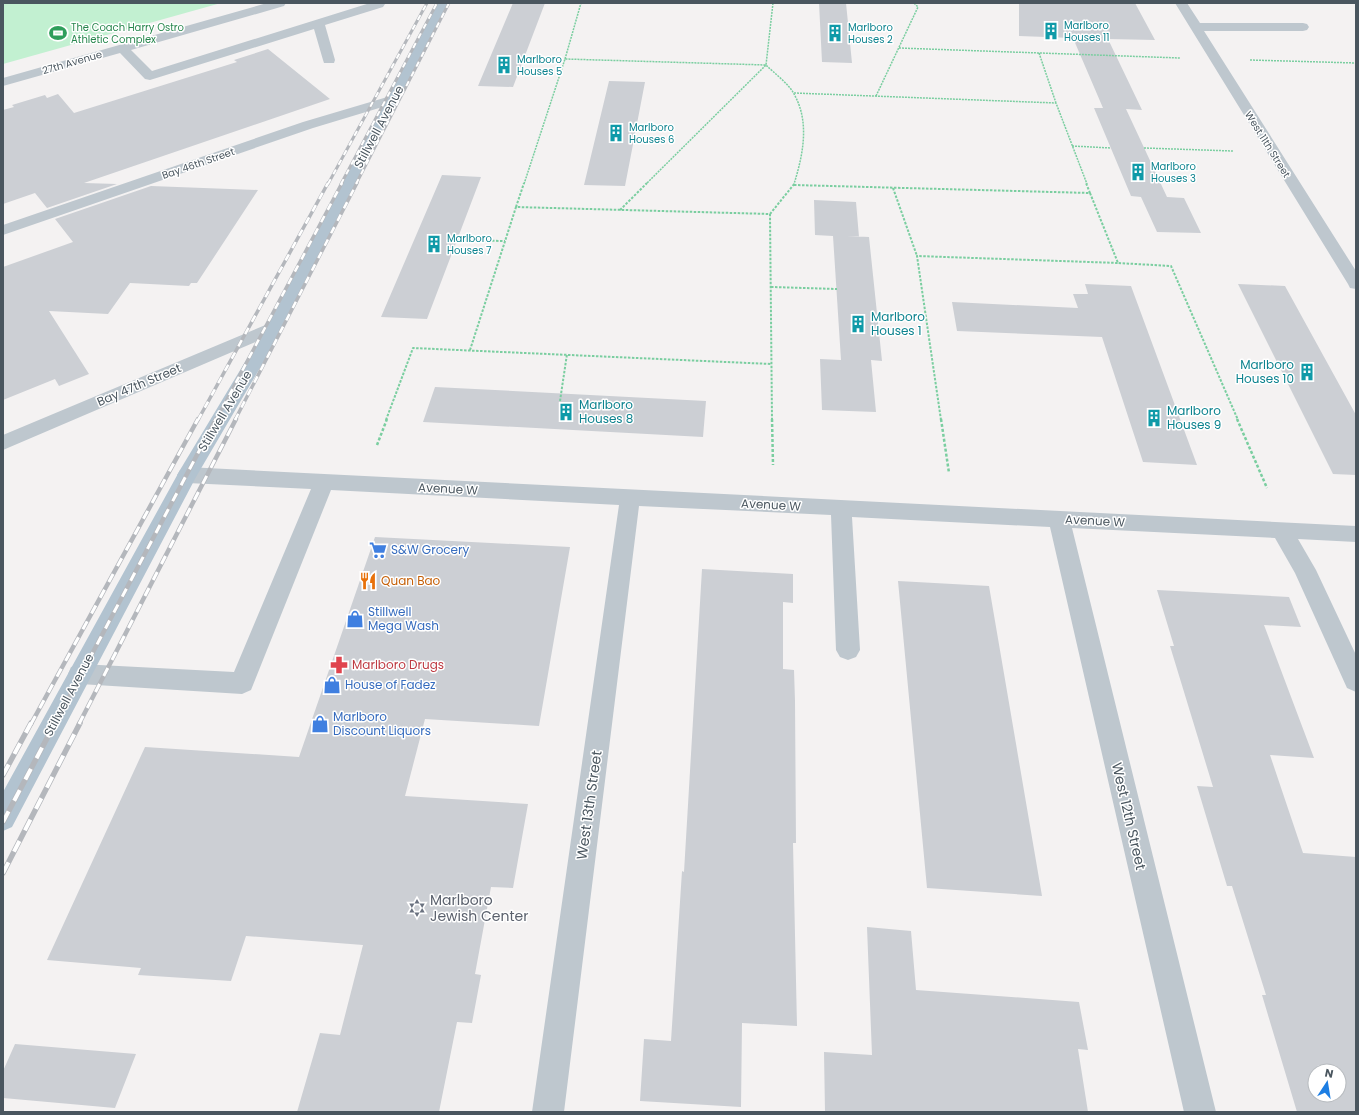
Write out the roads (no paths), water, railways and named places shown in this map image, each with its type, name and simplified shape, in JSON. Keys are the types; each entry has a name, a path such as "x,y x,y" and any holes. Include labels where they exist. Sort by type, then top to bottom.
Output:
{"main road":[{"name":"Stillwell Avenue","path":"5,812 187,475 275,327 443,3"}],"street":[{"name":"27th Avenue","path":"3,82 280,3"},
{"name":"West 11th Street","path":"1181,3 1356,284"},
{"path":"122,48 150,76 379,4"},
{"path":"318,23 329,60"},
{"path":"1195,27 1303,26"},
{"name":"Bay 46th Street","path":"3,230 308,125 394,99"},
{"name":"Bay 47th Street","path":"3,443 275,327"},
{"name":"Avenue W","path":"187,475 1356,534"},
{"path":"80,674 242,684 324,482"},
{"name":"West 13th Street","path":"548,1112 630,498"},
{"path":"841,508 848,650"},
{"name":"West 12th Street","path":"1059,520 1200,1112"},
{"path":"1281,530 1305,570 1356,681"}],"railway":[{"path":"328,184 427,3"},
{"path":"341,184 437,3"},
{"path":"356,184 449,3"},
{"path":"198,420 328,183"},
{"path":"216,420 342,183"},
{"path":"235,420 357,183"},
{"path":"31,724 198,419"},
{"path":"55,724 216,419"},
{"path":"79,724 236,419"},
{"path":"3,775 31,723"},
{"path":"3,822 55,723"},
{"path":"3,873 80,723"}],"place":[{"name":"Marlboro Houses 11","path":"1051,31"},
{"name":"The Coach Harry Ostro Athletic Complex","path":"58,33"},
{"name":"Marlboro Houses 2","path":"835,33"},
{"name":"Marlboro Houses 5","path":"504,65"},
{"name":"Marlboro Houses 6","path":"616,133"},
{"name":"Marlboro Houses 3","path":"1138,172"},
{"name":"Marlboro Houses 7","path":"434,244"},
{"name":"Marlboro Houses 1","path":"858,324"},
{"name":"Marlboro Houses 10","path":"1307,372"},
{"name":"Marlboro Houses 8","path":"566,412"},
{"name":"Marlboro Houses 9","path":"1154,418"},
{"name":"S&W Grocery","path":"378,550"},
{"name":"Quan Bao","path":"368,581"},
{"name":"Stillwell Mega Wash","path":"355,619"},
{"name":"Marlboro Drugs","path":"339,665"},
{"name":"House of Fadez","path":"332,685"},
{"name":"Marlboro Discount Liquors","path":"320,724"},
{"name":"Marlboro Jewish Center","path":"417,908"}]}
